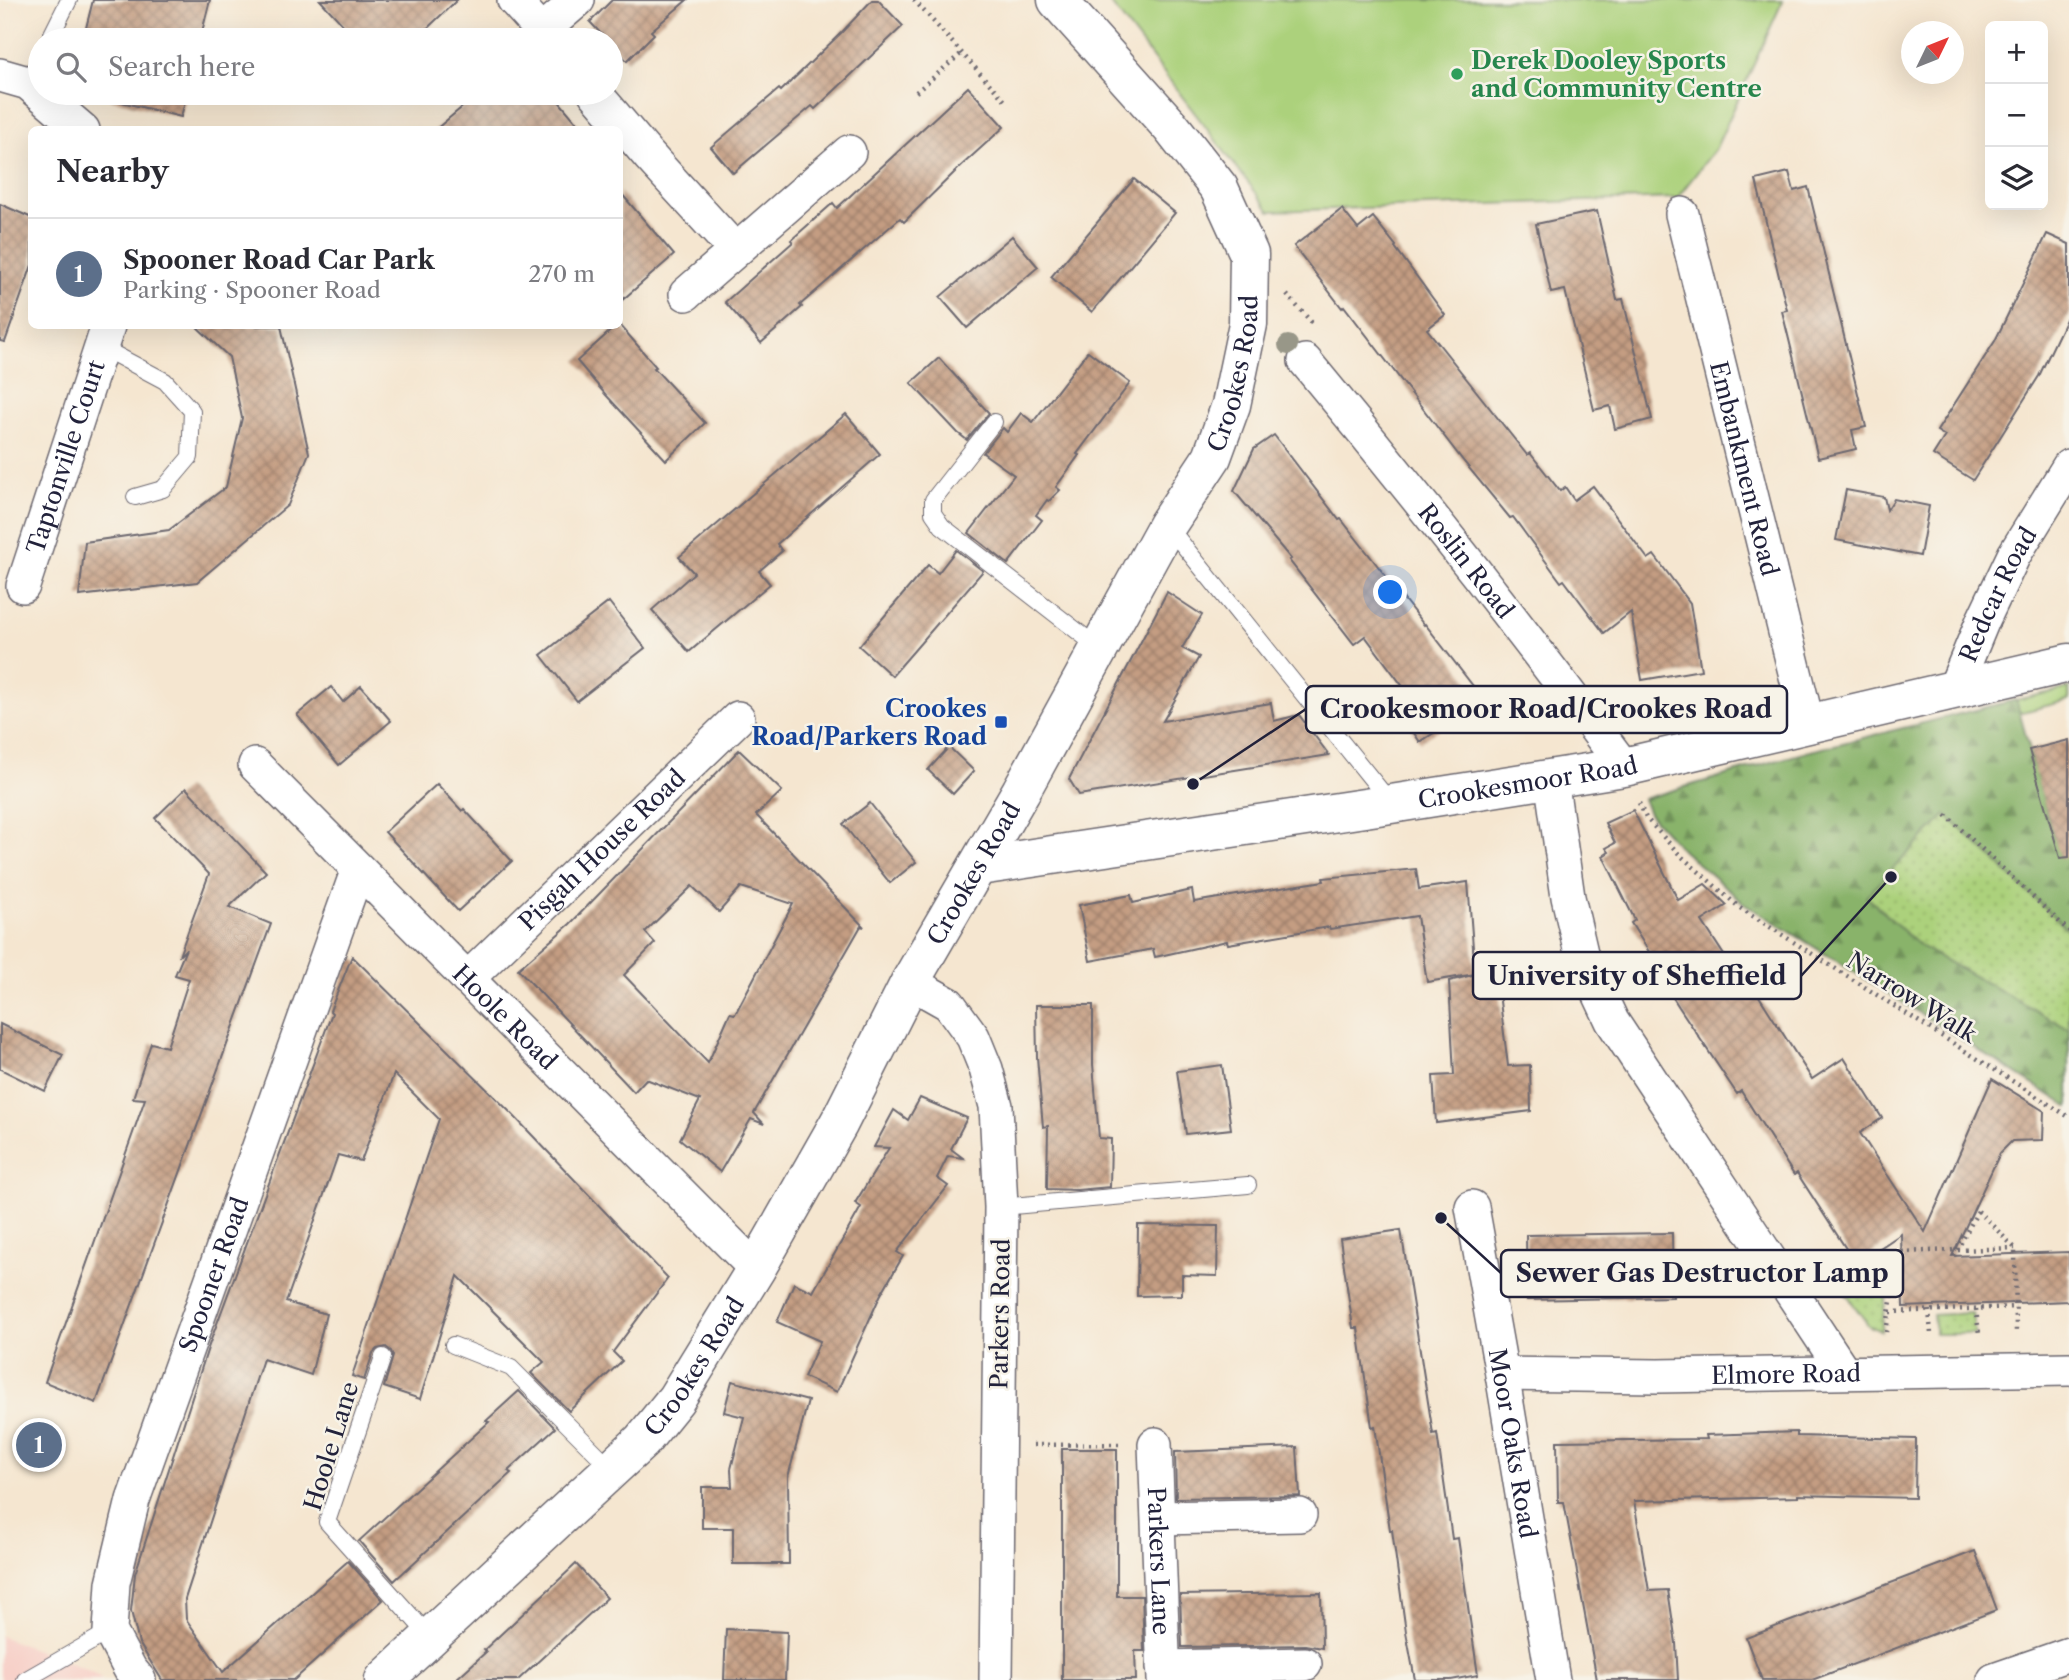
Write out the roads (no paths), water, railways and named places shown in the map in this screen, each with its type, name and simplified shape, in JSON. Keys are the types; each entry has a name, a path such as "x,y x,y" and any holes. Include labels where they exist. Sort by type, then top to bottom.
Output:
{"street":[{"path":"514,0 539,28"},
{"path":"553,28 578,0"},
{"name":"Crookes Road","path":"384,1680 642,1441 676,1399 756,1269 839,1123 910,982 979,866 1167,525 1212,457 1231,405 1248,324 1249,254 1219,188 1171,127 1062,2"},
{"path":"57,105 79,126"},
{"path":"605,105 736,250"},
{"path":"686,294 849,152"},
{"name":"Embankment Road","path":"1682,214 1808,725"},
{"name":"Taptonville Court","path":"23,586 105,336"},
{"name":"Roslin Road","path":"1305,361 1397,472 1535,647 1624,767"},
{"name":"Redcar Road","path":"1954,690 2014,555 2069,466"},
{"name":"Crookesmoor Road","path":"979,866 1624,767 2069,663"},
{"name":"Pisgah House Road","path":"467,979 738,718"},
{"name":"Hoole Road","path":"255,765 756,1269"},
{"path":"1551,778 1568,897 1582,957 1612,1021 1844,1372"},
{"name":"Spooner Road","path":"110,1631 113,1583 133,1500 358,869"},
{"name":"Parkers Road","path":"910,982 949,1004 972,1037 986,1069 996,1106 1001,1207 996,1680"},
{"name":"Moor Oaks Road","path":"1472,1207 1503,1374 1553,1680"},
{"name":"Elmore Road","path":"1503,1374 1658,1376 2069,1369"},
{"name":"Parkers Lane","path":"1155,1444 1164,1673"},
{"path":"1159,1518 1300,1515"},
{"path":"110,1631 138,1680"},
{"path":"1994,1680 2069,1654"},
{"path":"1164,1673 1305,1664"}],"lane":[{"path":"55,28 69,0"},
{"path":"105,336 165,380 192,411 190,457 163,489 135,497"},
{"path":"994,422 933,500 933,513 942,526 1100,648"},
{"path":"1167,525 1391,804"},
{"path":"1001,1207 1248,1185"},
{"path":"453,1345 511,1368 612,1469"},
{"name":"Hoole Lane","path":"383,1357 327,1522 430,1637"},
{"path":"25,1680 110,1631"}],"place":[{"name":"Derek Dooley Sports and Community Centre","path":"1457,74"},
{"name":"Crookes Road/Parkers Road","path":"1001,722"},
{"name":"Crookesmoor Road/Crookes Road","path":"1193,784"},
{"name":"University of Sheffield","path":"1891,877"},
{"name":"Sewer Gas Destructor Lamp","path":"1441,1218"},
{"name":"Spooner Road Car Park","path":"39,1445"}]}
